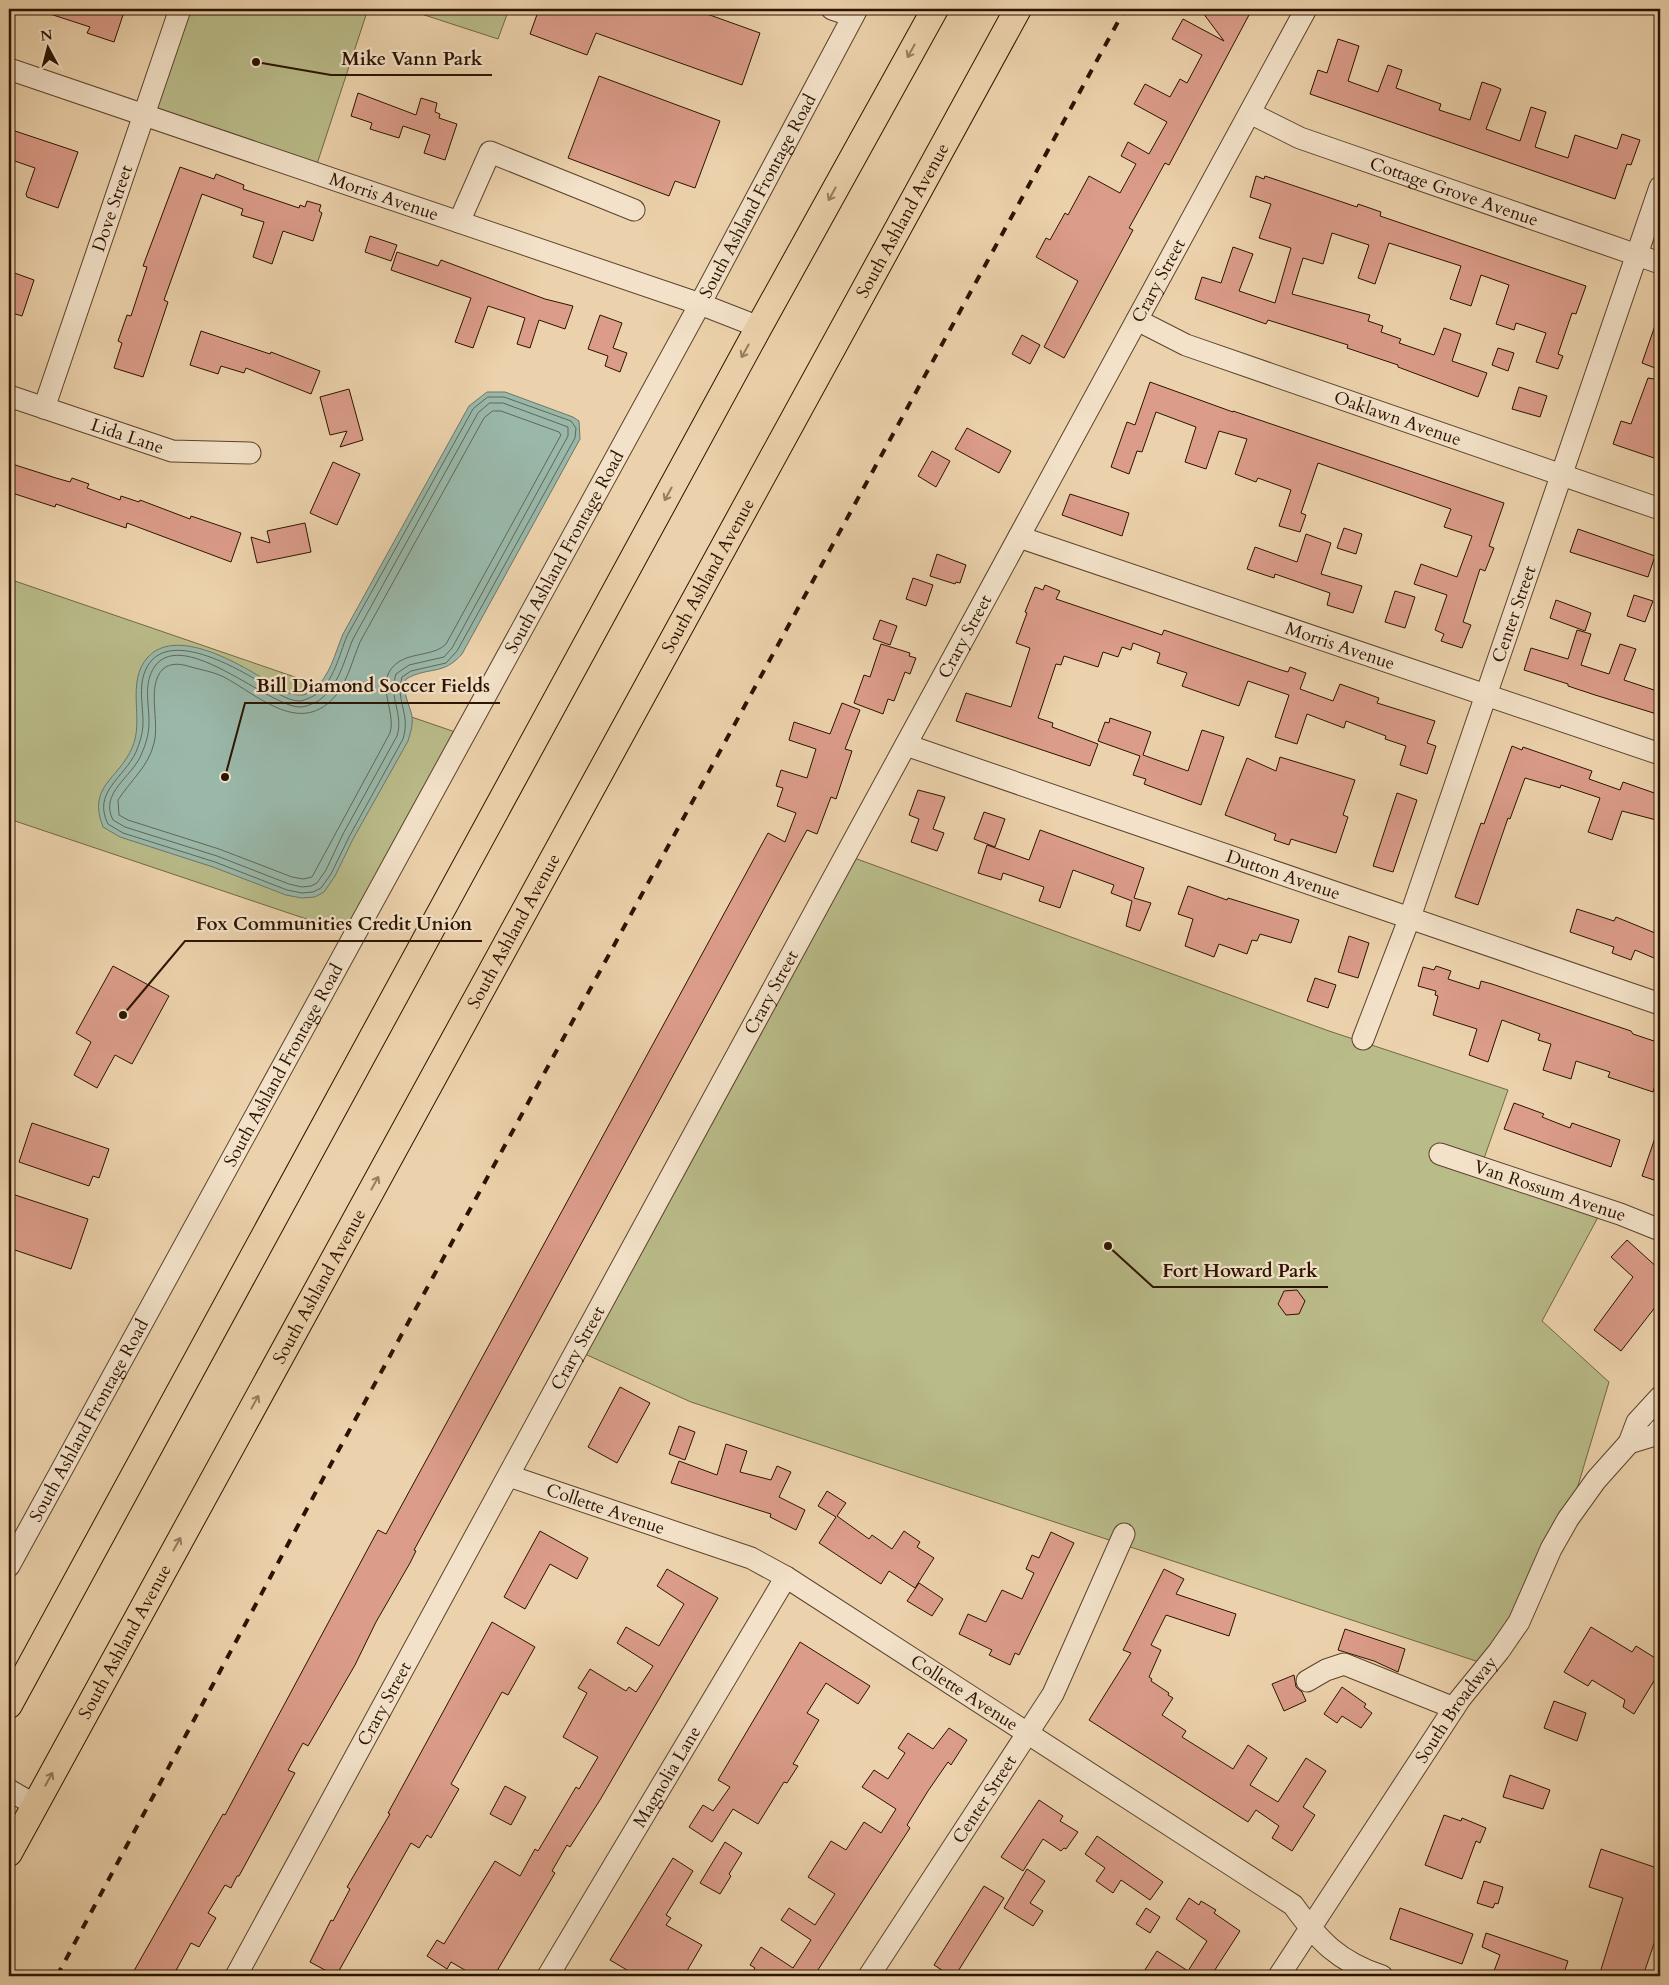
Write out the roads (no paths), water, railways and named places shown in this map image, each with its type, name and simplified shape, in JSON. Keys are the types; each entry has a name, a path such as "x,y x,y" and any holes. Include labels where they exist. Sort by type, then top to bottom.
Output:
{"main road":[{"path":"9,1705 759,327 935,9"},
{"name":"South Ashland Avenue","path":"9,1853 1009,20 1018,9"}],"street":[{"name":"Dove Street","path":"44,408 180,9"},
{"path":"832,9 855,13"},
{"name":"Crary Street","path":"236,1976 1306,9"},
{"name":"South Ashland Frontage Road","path":"9,1566 700,304 855,13"},
{"name":"Morris Avenue","path":"9,69 700,304 759,327"},
{"name":"Cottage Grove Avenue","path":"1250,113 1300,138 1660,263"},
{"path":"459,222 490,152 634,210"},
{"name":"Center Street","path":"1363,1039 1410,917 1660,187"},
{"name":"Oaklawn Avenue","path":"1137,320 1186,345 1660,509"},
{"name":"Lida Lane","path":"9,396 172,451 250,453"},
{"name":"Morris Avenue","path":"1018,537 1660,754"},
{"name":"Dutton Avenue","path":"906,745 1660,1004"},
{"name":"Van Rossum Avenue","path":"1440,1154 1620,1214 1660,1230"},
{"name":"South Broadway","path":"1279,1976 1454,1708 1499,1651 1519,1622 1551,1549 1568,1519 1596,1480 1629,1443 1637,1422 1660,1397"},
{"path":"1629,1443 1655,1435 1660,1429"},
{"name":"Collette Avenue","path":"509,1476 751,1558 786,1577 1293,1905 1310,1928 1331,1950 1351,1964 1382,1976"},
{"name":"Center Street","path":"869,1976 1053,1694 1124,1534"},
{"name":"Magnolia Lane","path":"548,1976 786,1577"},
{"path":"1307,1681 1326,1670 1344,1664 1454,1708"},
{"path":"9,1790 35,1804"}],"water":[{"path":"487,392 505,392 573,417 579,421 580,439 462,654 455,661 442,668 406,679 405,692 412,719 408,741 353,839 335,876 324,892 315,897 302,898 286,895 213,867 120,837 103,827 99,813 101,792 132,748 137,725 136,689 141,667 148,657 159,649 173,645 188,646 219,655 289,693 302,695 313,690 328,672 343,634 469,406"}],"railway":[{"path":"57,1976 325,1475 1125,9"}],"place":[{"name":"Mike Vann Park","path":"256,62"},
{"name":"Bill Diamond Soccer Fields","path":"225,777"},
{"name":"Fox Communities Credit Union","path":"123,1015"},
{"name":"Fort Howard Park","path":"1108,1246"}]}
